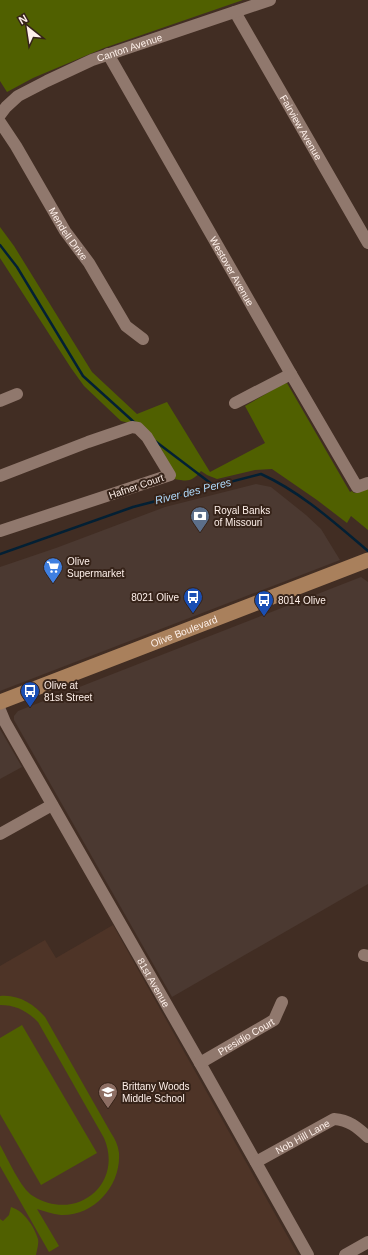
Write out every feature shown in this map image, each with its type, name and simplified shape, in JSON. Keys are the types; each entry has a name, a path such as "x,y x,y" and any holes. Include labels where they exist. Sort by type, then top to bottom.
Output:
{"main road":[{"name":"Olive Boulevard","path":"0,702 368,560"}],"street":[{"name":"Canton Avenue","path":"0,115 18,96 86,62 270,0"},
{"name":"Fairview Avenue","path":"235,12 368,243"},
{"name":"Westover Avenue","path":"108,54 291,374 362,485"},
{"name":"Mendell Drive","path":"0,122 16,146 65,231 89,263 126,326 143,339"},
{"path":"235,403 291,374"},
{"path":"0,400 17,394"},
{"name":"Hafner Court","path":"0,476 82,444 132,427 138,428 147,437 170,475 0,531"},
{"name":"81st Avenue","path":"0,710 5,722 308,1255"},
{"path":"0,834 52,805"},
{"name":"Presidio Court","path":"200,1063 274,1020 282,1002"},
{"name":"Nob Hill Lane","path":"256,1162 334,1119 350,1122 368,1137"},
{"path":"345,1255 368,1242"}],"shaded area":[{"path":"256,484 271,487 306,515 321,529 340,560 0,691 0,567 56,548 165,507"},
{"path":"361,577 368,582 368,884 172,997 14,720 14,716 18,711"},
{"path":"0,729 22,767 0,779"},
{"name":"Brittany Woods Middle School","path":"113,925 298,1255 2,1255 0,1251 0,966 45,940 56,958"}],"green space":[{"path":"0,0 243,0 104,48 33,78 7,92 0,81"},
{"path":"0,227 14,246 92,372 137,414 167,402 210,472 265,443 245,406 287,383 350,492 352,491 354,493 368,489 368,530 351,516 347,523 272,469 255,470 217,479 201,471 190,480 175,479 162,450 133,424 121,421 84,386 71,368 0,258"},
{"path":"0,996 19,998 31,1004 45,1017 114,1138 119,1150 116,1176 104,1196 95,1204 85,1210 73,1214 61,1215 37,1209 59,1246 49,1252 0,1166 0,1145 19,1180 28,1192 33,1196 49,1203 65,1205 80,1202 92,1194 102,1184 107,1170 108,1155 104,1138 38,1022 21,1009 0,1005"},
{"path":"22,1025 97,1153 41,1185 0,1114 0,1038"},
{"path":"11,1207 24,1215 34,1229 38,1241 36,1255 0,1255 0,1219 3,1221 9,1215"}],"waterway":[{"path":"0,245 17,267 83,376 135,423"},
{"path":"155,441 213,485"},
{"name":"River des Peres","path":"0,554 133,507 261,474 276,481 304,499 368,551"}],"place":[{"name":"Royal Banks of Missouri","path":"200,533"},
{"name":"Olive Supermarket","path":"53,584"},
{"name":"8021 Olive","path":"193,614"},
{"name":"8014 Olive","path":"264,617"},
{"name":"Olive at 81st Street","path":"30,708"},
{"name":"Brittany Woods Middle School","path":"108,1109"}]}
